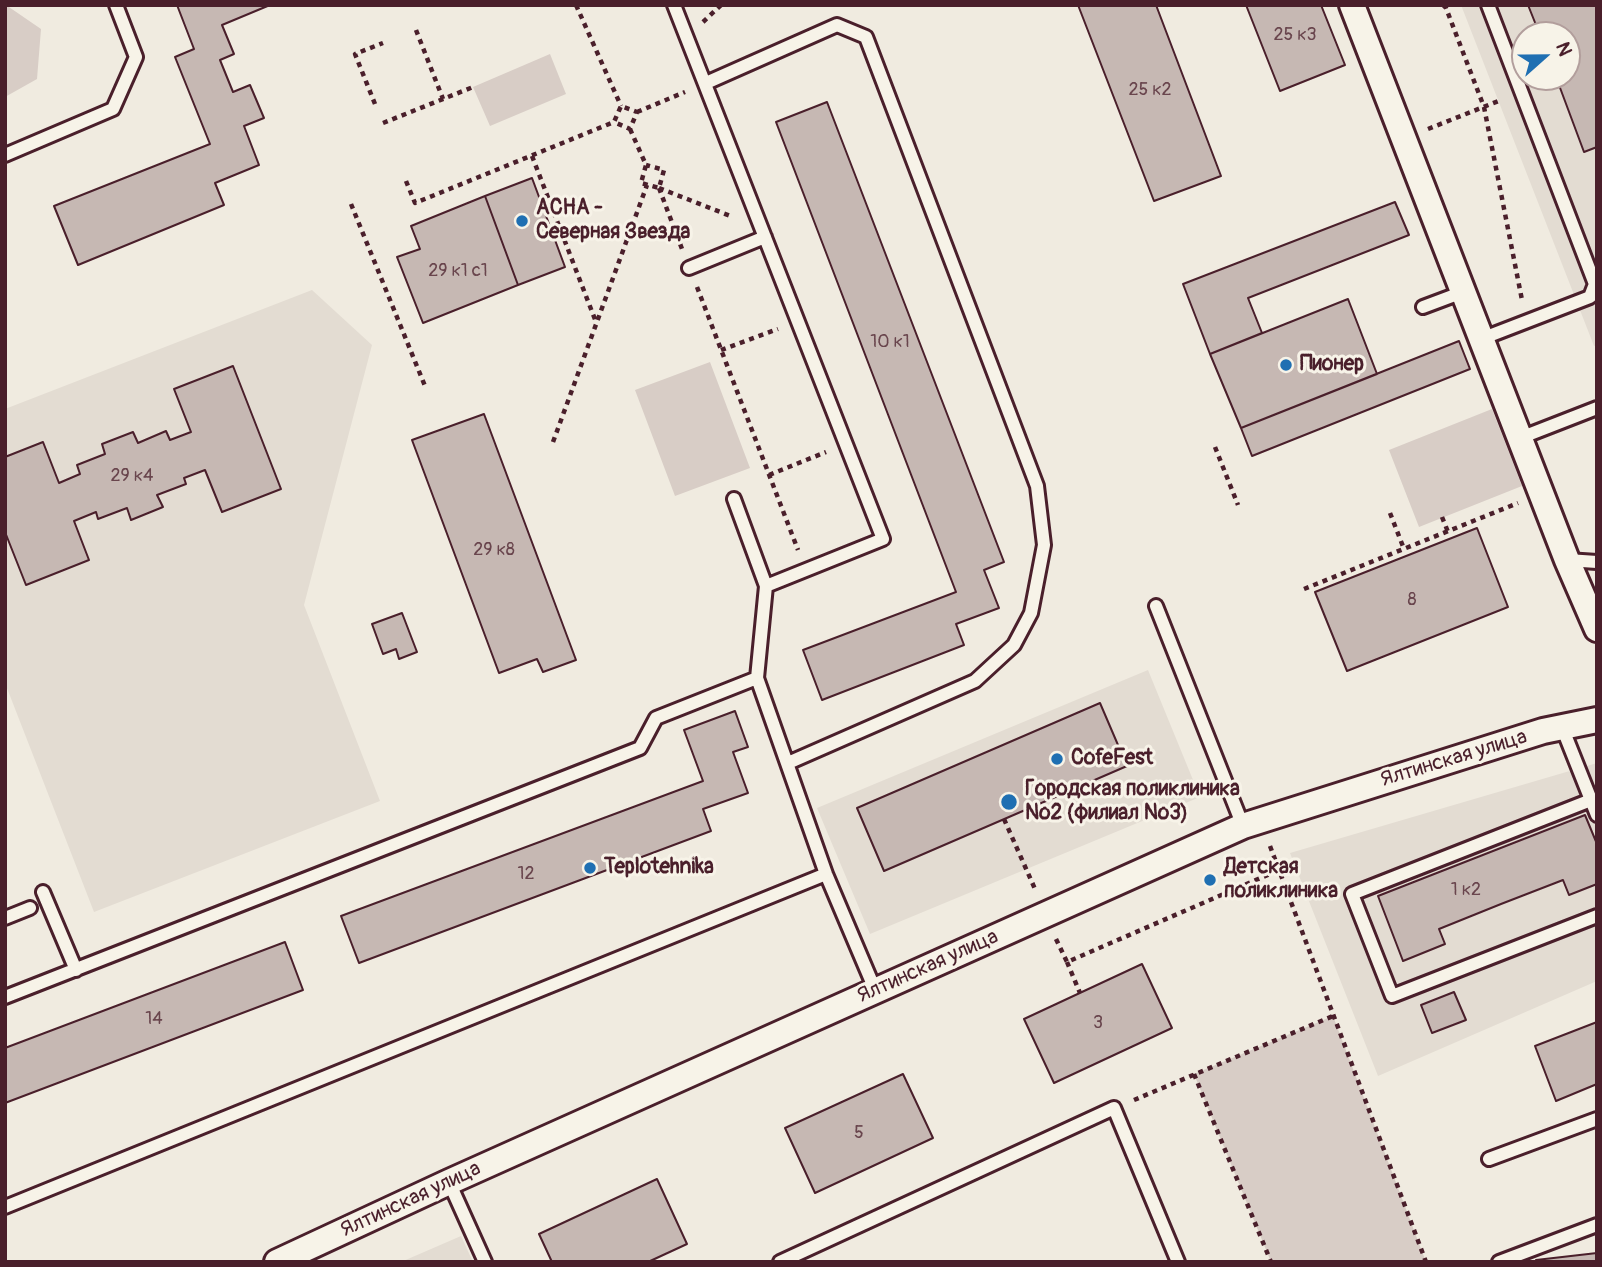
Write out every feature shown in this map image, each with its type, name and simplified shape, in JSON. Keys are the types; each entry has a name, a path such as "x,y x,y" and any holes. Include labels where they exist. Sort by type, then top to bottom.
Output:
{"street":[{"path":"1352,5 1541,494 1597,629"},
{"name":"Ялтинская улица","path":"277,1262 449,1182 1252,823 1562,727 1597,720"}],"lane":[{"path":"5,155 113,109 136,57 116,5"},
{"path":"674,5 883,539 766,586"},
{"path":"1481,339 1590,297 1595,284 1488,5"},
{"path":"706,83 837,25 866,37 1037,486 1044,545 1031,613 1014,645 975,681 788,763"},
{"path":"689,268 764,233"},
{"path":"1423,307 1462,292"},
{"path":"1520,438 1597,408"},
{"path":"734,499 766,586 757,678 827,874 876,992"},
{"path":"1567,560 1597,562"},
{"path":"1156,606 1252,823"},
{"path":"5,997 640,748 656,718 757,678"},
{"path":"1562,727 1597,815"},
{"path":"1591,800 1352,894 1392,996 1597,916"},
{"path":"5,1207 827,874"},
{"path":"43,892 76,970"},
{"path":"5,918 30,908"},
{"path":"780,1262 1114,1108 1178,1262"},
{"path":"1489,1159 1597,1118"},
{"path":"449,1182 485,1262"},
{"path":"1499,1262 1597,1225"}],"path":[{"path":"576,5 621,106 637,112 706,83"},
{"path":"1445,6 1484,107 1527,321"},
{"path":"416,30 443,99"},
{"path":"375,104 355,54 383,43"},
{"path":"383,123 473,87"},
{"path":"1403,139 1522,92"},
{"path":"406,181 415,202 614,122 621,106"},
{"path":"630,129 637,112"},
{"path":"614,122 630,129 646,165 641,183 659,188 764,233"},
{"path":"532,156 596,323"},
{"path":"646,165 664,170 659,188 806,570"},
{"path":"553,442 647,184"},
{"path":"351,204 425,386"},
{"path":"721,350 798,321"},
{"path":"769,475 846,444"},
{"path":"1215,447 1238,505"},
{"path":"1304,589 1541,494"},
{"path":"1390,513 1404,549"},
{"path":"1442,517 1448,532"},
{"path":"1252,823 1333,1016 1426,1262"},
{"path":"1067,962 1080,993"},
{"path":"1114,1108 1333,1016"},
{"path":"1194,1074 1271,1262"}],"shaded area":[{"path":"6,5 41,29 37,79 5,97"},
{"path":"1461,5 1597,5 1597,345 1594,346"},
{"path":"550,54 566,94 490,126 473,87"},
{"path":"312,290 372,345 304,605 380,801 94,912 5,683 5,409"},
{"path":"710,362 750,468 675,496 635,390"},
{"path":"1492,409 1522,486 1419,527 1389,450"},
{"name":"Городская поликлиника №2 (филиал №3)","path":"1148,670 1200,797 870,934 817,808"},
{"path":"1597,763 1597,981 1378,1076 1290,853"},
{"path":"1333,1016 1426,1262 1271,1262 1194,1074"},
{"path":"461,1236 473,1262 401,1262"}],"building":[{"path":"177,5 270,5 222,25 234,54 220,60 233,92 250,85 264,118 244,126 259,165 215,183 224,205 78,265 54,206 210,144 175,57 194,49"},
{"path":"1078,5 1156,5 1221,176 1154,201"},
{"path":"1246,5 1321,5 1345,65 1280,91"},
{"path":"1528,5 1597,5 1597,147 1584,152 1561,91 1581,91 1581,21 1534,21"},
{"path":"827,102 1004,562 984,570 999,608 956,624 964,645 822,700 803,650 956,592 776,122"},
{"path":"532,178 565,267 518,285 485,196"},
{"path":"485,196 518,285 423,323 397,257 420,249 411,226"},
{"path":"1395,202 1409,235 1248,298 1262,333 1210,354 1183,284"},
{"path":"1348,299 1377,374 1241,428 1210,354"},
{"path":"1459,341 1470,369 1252,456 1241,428"},
{"path":"233,366 281,489 222,512 205,470 184,478 186,484 157,495 163,507 131,520 127,508 98,519 96,512 74,521 89,560 26,585 5,532 5,457 43,442 59,483 80,474 77,465 105,454 102,444 133,432 138,443 166,431 170,440 191,432 174,389"},
{"path":"484,414 576,660 543,672 537,659 499,673 412,440"},
{"path":"1477,528 1508,607 1347,671 1315,592"},
{"path":"402,613 417,652 399,659 396,649 383,654 372,624"},
{"path":"1100,703 1127,766 884,871 857,808"},
{"path":"735,711 748,747 733,752 748,793 703,809 711,831 359,963 341,916 703,781 684,730"},
{"path":"1585,815 1597,844 1597,884 1569,895 1563,880 1501,904 1439,929 1445,944 1403,961 1378,896"},
{"path":"285,942 303,990 5,1103 5,1048"},
{"path":"1142,964 1172,1028 1054,1083 1024,1019"},
{"path":"1454,992 1466,1020 1432,1033 1421,1005"},
{"path":"1597,1022 1597,1084 1556,1101 1535,1046"},
{"path":"903,1074 933,1138 815,1193 785,1128"},
{"path":"657,1179 687,1244 648,1262 552,1262 539,1234"},
{"path":"1597,1253 1597,1262 1536,1262 1536,1260"}],"place":[{"name":"АСНА - Северная Звезда","path":"522,221"},
{"name":"Пионер","path":"1286,365"},
{"name":"CofeFest","path":"1057,759"},
{"name":"Городская поликлиника №2 (филиал №3)","path":"1009,802"},
{"name":"Teplotehnika","path":"590,868"},
{"name":"Детская поликлиника","path":"1210,880"}]}
